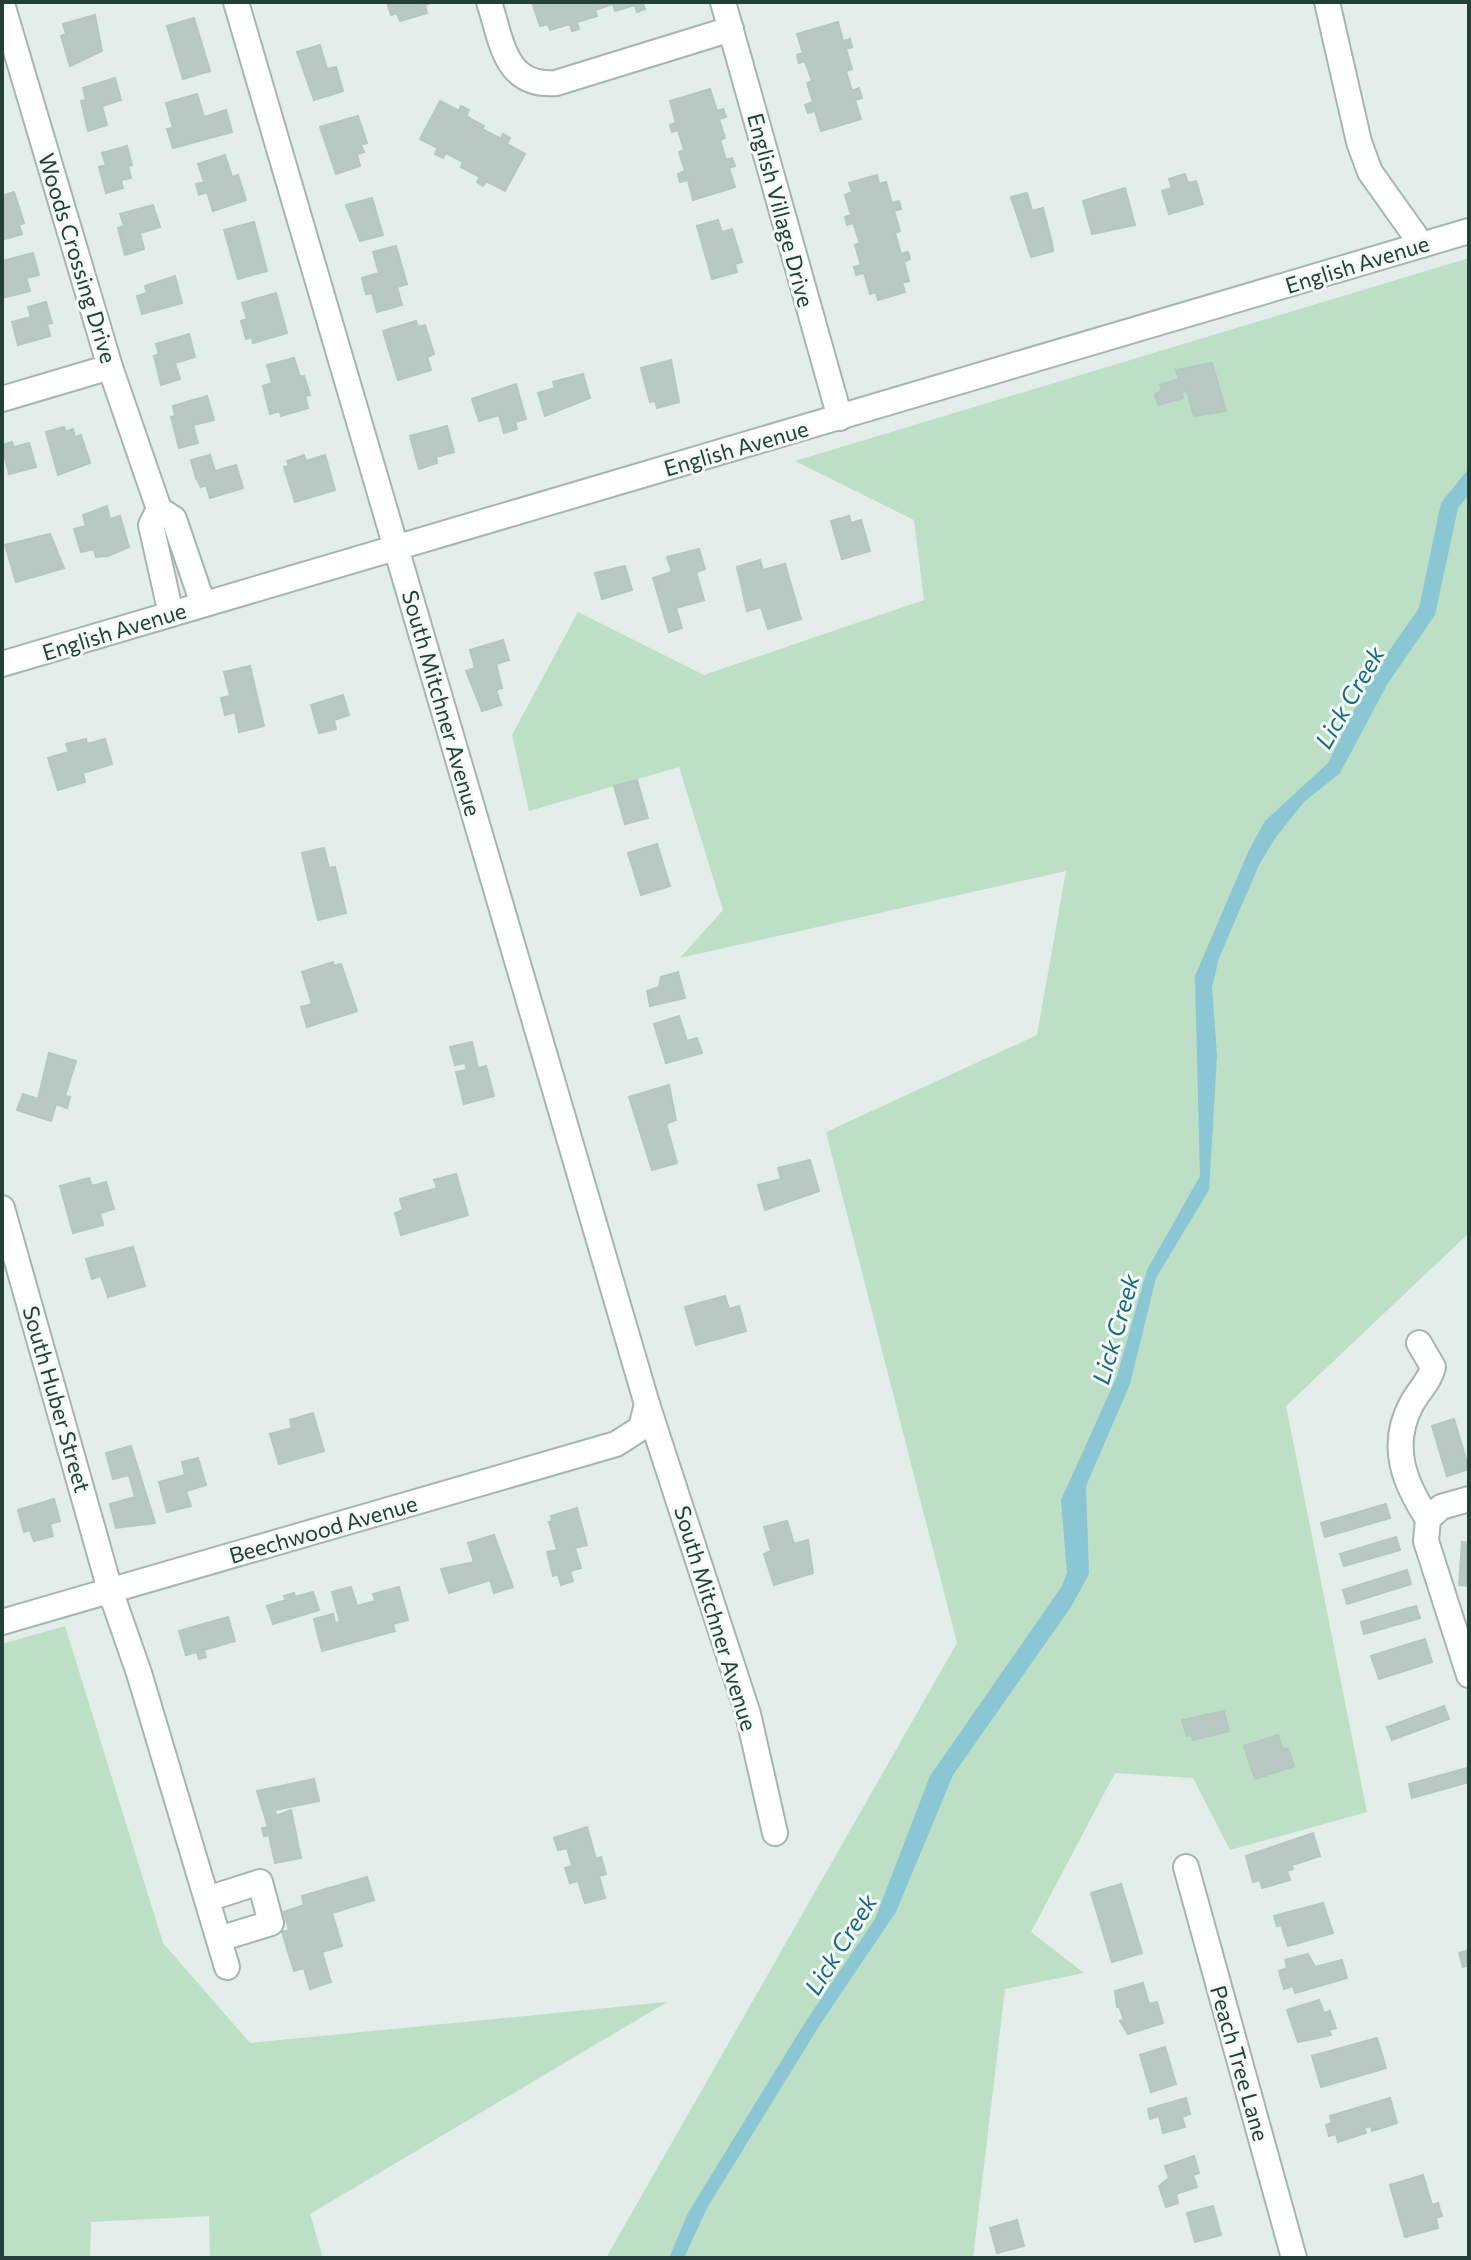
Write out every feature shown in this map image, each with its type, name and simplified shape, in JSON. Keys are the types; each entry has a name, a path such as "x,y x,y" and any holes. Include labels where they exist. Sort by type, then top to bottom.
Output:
{"street":[{"name":"South Mitchner Avenue","path":"236,2 397,547 644,1416 748,1714 775,1833"},
{"path":"489,2 510,64 519,74 538,84 556,83 731,29"},
{"name":"English Village Drive","path":"723,2 840,418"},
{"path":"1327,2 1359,142 1370,172 1422,245"},
{"name":"Woods Crossing Drive","path":"2,4 110,367 159,509 174,519 203,604"},
{"name":"English Avenue","path":"2,664 1469,231"},
{"path":"2,399 110,367"},
{"name":"Woods Crossing Drive","path":"159,509 151,525 171,614"},
{"name":"South Huber Street","path":"2,1208 110,1590 139,1673 227,1967"},
{"path":"1419,1343 1433,1367 1430,1378 1410,1406 1402,1432 1401,1455 1407,1487 1428,1519 1426,1541 1469,1675"},
{"name":"Beechwood Avenue","path":"2,1622 616,1444 644,1416"},
{"path":"1428,1519 1441,1507 1469,1499"},
{"name":"Peach Tree Lane","path":"1186,1867 1294,2258"},
{"path":"207,1899 260,1882 271,1923 219,1939"}],"green space":[{"path":"1469,258 1469,1233 1286,1406 1367,1812 1230,1850 1193,1778 1115,1773 1031,1932 1084,1973 1005,1989 973,2258 606,2258 957,1643 826,1132 1037,1035 1066,871 680,958 723,910 679,767 529,811 512,735 578,612 704,675 924,600 914,520 795,461"},
{"path":"65,1626 163,1943 250,2043 667,2002 310,2214 323,2258 210,2258 209,2216 91,2222 90,2258 2,2258 2,1644"}],"water":[{"name":"Lick Creek","path":"1469,468 1469,494 1458,508 1435,615 1388,683 1340,773 1304,802 1276,837 1259,865 1219,958 1212,987 1217,1056 1209,1190 1156,1278 1130,1384 1086,1486 1089,1574 1071,1607 953,1775 896,1912 821,2023 707,2208 684,2258 669,2258 688,2213 806,2021 875,1919 930,1776 1062,1586 1067,1573 1061,1500 1117,1376 1147,1270 1200,1176 1195,976 1249,850 1265,821 1328,763 1369,680 1419,608 1441,503"}],"building":[{"path":"387,2 431,3 425,5 427,13 400,21 397,13 391,15"},
{"path":"532,2 648,2 643,4 645,9 637,12 635,5 615,11 613,4 595,10 597,16 577,22 579,29 572,31 570,24 550,30 548,24 540,26"},
{"path":"95,15 102,51 70,66 61,36 66,34 63,24"},
{"path":"194,18 210,71 183,79 167,26"},
{"path":"838,22 843,41 850,39 852,47 846,49 852,69 846,71 852,91 859,88 862,98 855,100 861,119 821,131 815,111 808,113 805,105 813,102 807,83 812,81 805,61 799,63 797,55 803,53 797,34"},
{"path":"320,45 327,69 336,67 343,91 314,100 297,52"},
{"path":"115,78 121,100 102,106 107,125 88,131 81,101 86,100 83,88"},
{"path":"710,89 717,111 723,109 726,117 719,119 725,138 720,140 726,160 732,158 735,166 729,168 735,187 693,200 688,180 680,182 678,174 685,171 679,152 684,150 678,130 672,132 670,125 676,123 670,101"},
{"path":"197,94 204,117 226,110 232,132 173,148 167,129 173,128 166,103"},
{"path":"440,101 459,111 461,106 469,110 466,116 484,126 482,129 501,139 503,134 510,138 507,144 525,154 505,191 486,181 483,186 477,182 480,177 461,167 463,162 446,153 443,158 435,154 438,148 420,139"},
{"path":"358,116 367,143 361,145 364,152 357,154 360,166 336,174 320,127"},
{"path":"127,146 132,165 128,166 131,178 121,180 123,188 106,193 99,167 106,165 102,153"},
{"path":"225,155 232,177 238,175 246,200 213,211 207,192 199,195 196,184 204,182 198,164"},
{"path":"1185,174 1188,183 1196,181 1203,204 1169,214 1162,191 1172,188 1169,179"},
{"path":"877,175 879,184 886,182 892,203 899,201 901,209 894,211 900,231 895,233 901,254 908,252 910,259 904,262 909,281 902,283 905,292 878,300 876,292 870,294 864,273 856,275 854,267 861,265 855,245 860,243 853,223 847,225 845,217 851,215 845,195 852,192 849,183"},
{"path":"1125,188 1135,225 1092,234 1083,201"},
{"path":"14,192 24,223 19,225 22,234 2,240 2,196"},
{"path":"1027,193 1032,211 1043,208 1053,251 1031,257 1011,197"},
{"path":"372,198 383,235 360,241 346,205"},
{"path":"153,205 160,227 140,233 144,249 125,255 118,228 124,226 120,214"},
{"path":"718,220 722,232 732,229 742,262 735,264 737,272 712,279 697,226"},
{"path":"254,222 267,271 238,279 224,230"},
{"path":"396,246 407,284 397,287 402,305 377,312 372,293 366,294 362,278 379,273 373,252"},
{"path":"33,253 39,275 26,278 30,291 2,298 2,261"},
{"path":"175,276 182,303 142,314 137,296 147,293 145,286"},
{"path":"276,293 287,333 253,343 252,337 246,339 241,321 247,319 242,303"},
{"path":"46,302 52,323 47,324 50,336 18,345 12,322 31,317 28,307"},
{"path":"416,321 418,327 425,325 434,354 427,357 431,370 398,380 383,331"},
{"path":"189,334 195,357 175,363 180,379 161,385 154,356 159,354 156,344"},
{"path":"294,358 310,395 305,396 308,408 281,416 280,411 270,414 263,386 272,383 267,365"},
{"path":"671,360 679,402 657,408 655,401 650,402 641,368"},
{"path":"1212,363 1226,411 1194,416 1187,391 1181,392 1183,398 1158,405 1155,394 1162,391 1160,385 1179,379 1176,370"},
{"path":"583,374 590,398 545,416 538,393 555,388 553,382"},
{"path":"516,384 526,419 515,422 517,429 504,433 499,415 479,421 472,399"},
{"path":"207,396 214,420 193,425 198,443 179,448 171,417 175,416 173,406"},
{"path":"447,426 454,452 436,457 437,463 419,469 410,436"},
{"path":"64,427 66,432 73,429 75,437 81,435 90,463 58,475 46,432"},
{"path":"12,442 14,447 29,443 36,467 9,474 2,445"},
{"path":"210,455 215,471 236,465 243,488 210,498 206,485 201,487 196,478 191,460"},
{"path":"304,455 306,461 325,455 335,490 295,502 284,467 289,466 287,461"},
{"path":"107,506 110,519 120,516 129,547 108,556 96,557 94,549 81,552 74,529 86,526 83,515"},
{"path":"849,516 851,523 861,520 870,551 842,559 831,521"},
{"path":"50,534 64,568 16,582 5,545"},
{"path":"699,549 705,569 696,572 704,600 676,608 682,628 669,632 653,578 672,572 667,557"},
{"path":"760,560 763,570 785,564 801,619 768,629 761,607 747,611 737,567"},
{"path":"625,566 632,590 602,599 595,573"},
{"path":"503,640 509,660 496,664 502,688 496,690 501,705 482,711 466,671 475,668 470,650"},
{"path":"250,666 264,726 239,732 235,712 225,715 221,698 230,696 224,672"},
{"path":"343,695 349,715 334,720 336,729 319,733 311,705"},
{"path":"86,739 87,744 105,739 112,764 83,773 85,782 58,790 48,758 69,752 66,744"},
{"path":"637,780 648,818 625,824 614,786"},
{"path":"657,844 670,886 641,895 628,853"},
{"path":"324,848 329,868 335,867 346,913 318,920 302,853"},
{"path":"333,962 334,966 341,964 357,1011 307,1027 301,1007 312,1004 302,972"},
{"path":"678,972 685,998 650,1006 647,991 659,987 661,977"},
{"path":"679,1016 687,1041 697,1038 702,1053 666,1063 654,1024"},
{"path":"472,1042 478,1068 486,1066 494,1096 464,1104 456,1072 467,1070 465,1063 455,1065 450,1047"},
{"path":"49,1053 76,1061 65,1096 70,1097 67,1108 56,1104 51,1121 17,1110 23,1094 38,1099"},
{"path":"669,1085 676,1120 666,1124 677,1163 652,1170 629,1097"},
{"path":"810,1160 819,1191 765,1210 758,1185 781,1179 778,1168"},
{"path":"456,1174 468,1215 401,1235 395,1213 403,1210 400,1199 437,1188 434,1180"},
{"path":"89,1178 92,1186 106,1182 114,1209 100,1213 103,1225 73,1233 60,1186"},
{"path":"133,1247 145,1286 108,1297 101,1276 92,1279 86,1259"},
{"path":"725,1296 729,1309 739,1306 746,1331 696,1345 685,1307"},
{"path":"313,1413 324,1451 279,1464 270,1434 292,1428 290,1420"},
{"path":"1454,1419 1469,1469 1447,1476 1432,1426"},
{"path":"131,1446 155,1523 116,1528 110,1504 135,1497 129,1475 113,1479 106,1453"},
{"path":"198,1458 206,1485 186,1491 191,1506 167,1512 159,1482 185,1475 182,1462"},
{"path":"54,1499 60,1521 50,1524 53,1536 34,1541 30,1530 24,1532 18,1510"},
{"path":"1386,1504 1390,1518 1325,1537 1321,1523"},
{"path":"577,1508 587,1545 575,1548 581,1568 570,1571 573,1581 561,1585 558,1574 553,1576 547,1552 557,1550 549,1522 552,1521 551,1516"},
{"path":"787,1521 794,1544 808,1540 813,1573 774,1585 764,1554 771,1551 764,1527"},
{"path":"494,1535 513,1587 494,1593 490,1580 449,1593 441,1569 474,1562 468,1543"},
{"path":"1396,1537 1400,1550 1344,1566 1340,1554"},
{"path":"1462,1542 1469,1543 1469,1586 1459,1585"},
{"path":"1407,1570 1411,1584 1347,1604 1343,1590"},
{"path":"351,1587 357,1606 375,1601 373,1594 399,1587 408,1620 393,1624 395,1631 322,1651 314,1619 333,1614 335,1623 340,1622 332,1592"},
{"path":"313,1592 319,1610 273,1624 267,1606 286,1600 284,1596 294,1593 295,1597"},
{"path":"1416,1606 1420,1618 1364,1634 1361,1622"},
{"path":"228,1617 235,1641 204,1650 206,1657 199,1659 197,1652 186,1655 179,1631"},
{"path":"1425,1639 1432,1662 1379,1679 1371,1656"},
{"path":"1444,1706 1449,1719 1392,1740 1387,1727"},
{"path":"1224,1711 1229,1731 1193,1740 1191,1735 1187,1736 1182,1720"},
{"path":"1278,1735 1283,1750 1288,1748 1294,1766 1255,1779 1244,1746"},
{"path":"1467,1768 1469,1782 1412,1798 1409,1784"},
{"path":"314,1779 319,1801 275,1810 276,1816 291,1810 301,1858 275,1863 269,1835 264,1836 262,1828 268,1827 257,1791"},
{"path":"587,1827 596,1859 601,1857 606,1874 599,1876 605,1898 585,1903 578,1881 570,1883 565,1868 572,1866 567,1848 558,1850 554,1838"},
{"path":"1313,1833 1320,1856 1292,1865 1293,1869 1287,1871 1290,1880 1262,1888 1260,1880 1253,1882 1246,1856"},
{"path":"367,1877 374,1900 332,1913 342,1946 322,1952 331,1982 310,1989 304,1968 294,1971 282,1932 289,1930 284,1912 304,1905 302,1896"},
{"path":"1121,1884 1142,1953 1112,1962 1091,1893"},
{"path":"1323,1903 1333,1933 1288,1946 1281,1925 1277,1926 1274,1916"},
{"path":"1469,1950 1469,1965 1463,1967 1459,1953"},
{"path":"1308,1954 1315,1967 1342,1960 1347,1978 1295,1993 1293,1986 1284,1989 1279,1971 1287,1968 1285,1960"},
{"path":"1143,1983 1149,2004 1157,2002 1163,2023 1128,2034 1120,2021 1124,2020 1117,2007 1115,1991"},
{"path":"1319,2000 1324,2013 1330,2011 1336,2028 1329,2030 1331,2035 1298,2042 1287,2010"},
{"path":"1377,2038 1386,2068 1321,2087 1312,2056"},
{"path":"1165,2047 1176,2084 1151,2092 1140,2055"},
{"path":"1186,2098 1190,2114 1182,2117 1185,2127 1163,2133 1159,2116 1150,2119 1148,2109"},
{"path":"1390,2098 1397,2123 1372,2131 1371,2126 1364,2128 1366,2133 1338,2142 1336,2134 1329,2136 1326,2125 1332,2123 1330,2116"},
{"path":"1194,2156 1199,2173 1193,2175 1197,2187 1176,2194 1178,2203 1166,2207 1159,2186 1169,2178 1165,2166"},
{"path":"1423,2175 1432,2205 1438,2203 1442,2216 1436,2218 1438,2228 1405,2237 1390,2185"},
{"path":"1213,2206 1221,2235 1195,2242 1187,2213"},
{"path":"1017,2220 1024,2246 997,2253 990,2228"}]}
